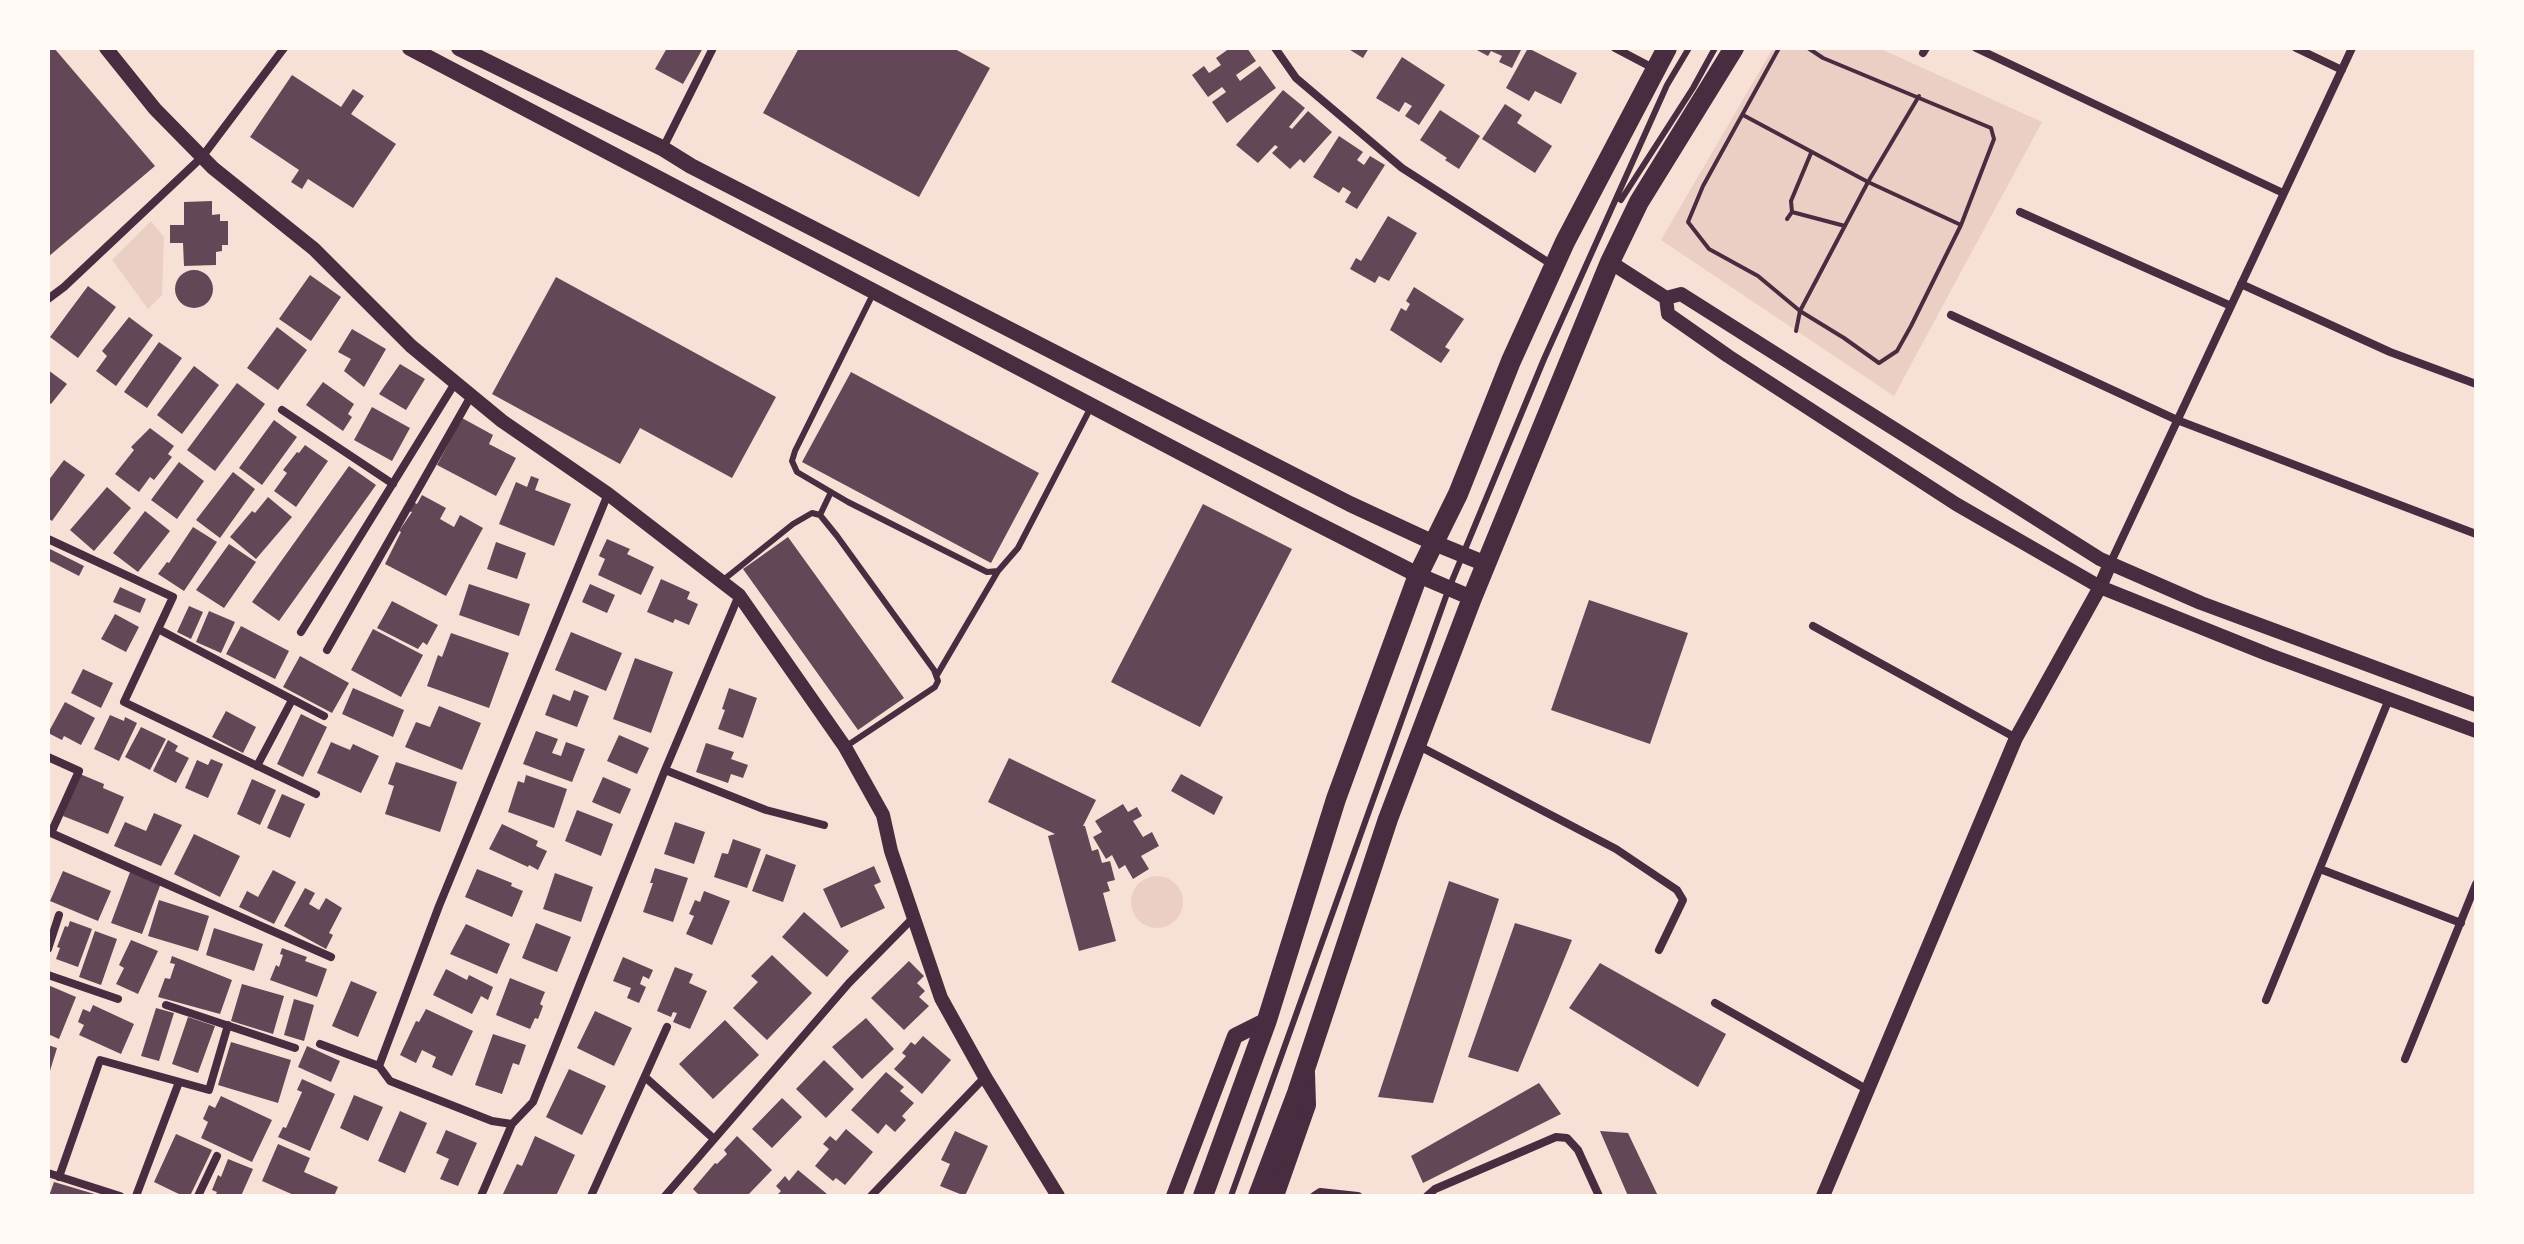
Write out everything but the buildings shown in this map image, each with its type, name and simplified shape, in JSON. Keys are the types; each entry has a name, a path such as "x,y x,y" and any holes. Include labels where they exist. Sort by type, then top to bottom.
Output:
{"main road":[{"path":"410,48 1418,575 1472,598"},
{"path":"459,48 662,148 691,166 1350,504 1486,564"},
{"path":"1203,1196 1267,1020 1336,799 1418,575 1458,494 1511,361 1555,267 1597,179 1667,48"},
{"path":"1258,1196 1297,1093 1388,819 1472,598 1610,262 1639,202 1734,48"},
{"path":"1174,1196 1235,1036 1267,1020"},
{"path":"1276,1196 1308,1105 1306,1063"}],"street":[{"path":"106,48 155,109 202,157 314,249 411,346 502,421 608,494 739,595 845,747 883,815 891,851 941,998 1058,1196"},
{"path":"48,299 202,157 284,48"},
{"path":"662,148 713,48"},
{"path":"1275,48 1296,78 1402,168 1555,267"},
{"path":"1615,48 1655,69"},
{"path":"1976,48 2283,193"},
{"path":"2296,48 2342,70"},
{"path":"1823,1196 2016,738 2100,587 2352,48"},
{"path":"2020,212 2231,306"},
{"path":"1610,262 1666,298 1681,294 1903,437 2110,564 2201,603 2476,705"},
{"path":"2241,284 2390,352 2476,384"},
{"path":"1666,298 1668,314 1728,356 1956,504 2100,587 2267,654 2476,731"},
{"path":"1951,315 2177,420 2476,534"},
{"path":"301,632 455,383"},
{"path":"327,650 471,396"},
{"path":"282,410 393,484"},
{"path":"379,1066 439,906 608,494"},
{"path":"48,539 173,597 124,702 316,794"},
{"path":"481,1196 512,1124 533,1102 665,770 739,595"},
{"path":"1813,626 2016,738"},
{"path":"158,629 324,716"},
{"path":"2266,1000 2389,699"},
{"path":"257,766 292,700"},
{"path":"1417,744 1616,849 1677,890 1683,900 1659,950"},
{"path":"48,757 79,771 51,833 331,957"},
{"path":"665,770 766,810 824,825"},
{"path":"2320,869 2461,923"},
{"path":"2405,1059 2476,884"},
{"path":"48,949 59,915"},
{"path":"665,1196 849,983 913,918"},
{"path":"48,975 118,999"},
{"path":"1715,1003 1868,1090"},
{"path":"166,1005 295,1048"},
{"path":"59,1177 100,1060 209,1090 228,1025"},
{"path":"591,1196 667,1027"},
{"path":"320,1044 379,1066 390,1081 492,1121 512,1124"},
{"path":"645,1077 714,1139"},
{"path":"871,1196 985,1077"},
{"path":"136,1196 179,1082"},
{"path":"1427,1196 1435,1189 1556,1137 1567,1138 1578,1150 1599,1196"},
{"path":"198,1196 217,1156"},
{"path":"48,1173 120,1196"},
{"path":"1314,1196 1320,1192 1358,1196"}],"lane":[{"path":"1231,1196 1449,588 1544,359 1667,85 1689,48"},
{"path":"1610,216 1693,88 1715,48"},
{"path":"875,291 792,461 797,472 831,492 987,572 998,571"},
{"path":"937,675 998,571 1018,548 1092,405"},
{"path":"820,515 831,492"},
{"path":"722,581 793,524 812,513 820,515 889,606 937,675 938,681 935,687 845,747"}],"path":[{"path":"1779,48 1703,186 1688,222 1709,249 1758,276 1800,311 1879,363 1897,351 1961,225 1994,139 1991,128 1823,58 1808,48"},
{"path":"1796,331 1800,311 1868,182 1919,96"},
{"path":"1743,115 1868,182 1961,225"},
{"path":"1787,219 1792,212 1791,201 1812,152"},
{"path":"1792,212 1845,226"}],"shaded area":[{"path":"1773,48 1879,48 2042,122 1894,396 1661,240"},
{"path":"151,221 164,237 162,295 148,309 112,260"},
{"path":"1157,876 1176,883 1183,902 1176,921 1157,928 1138,921 1131,902 1138,883"}]}
